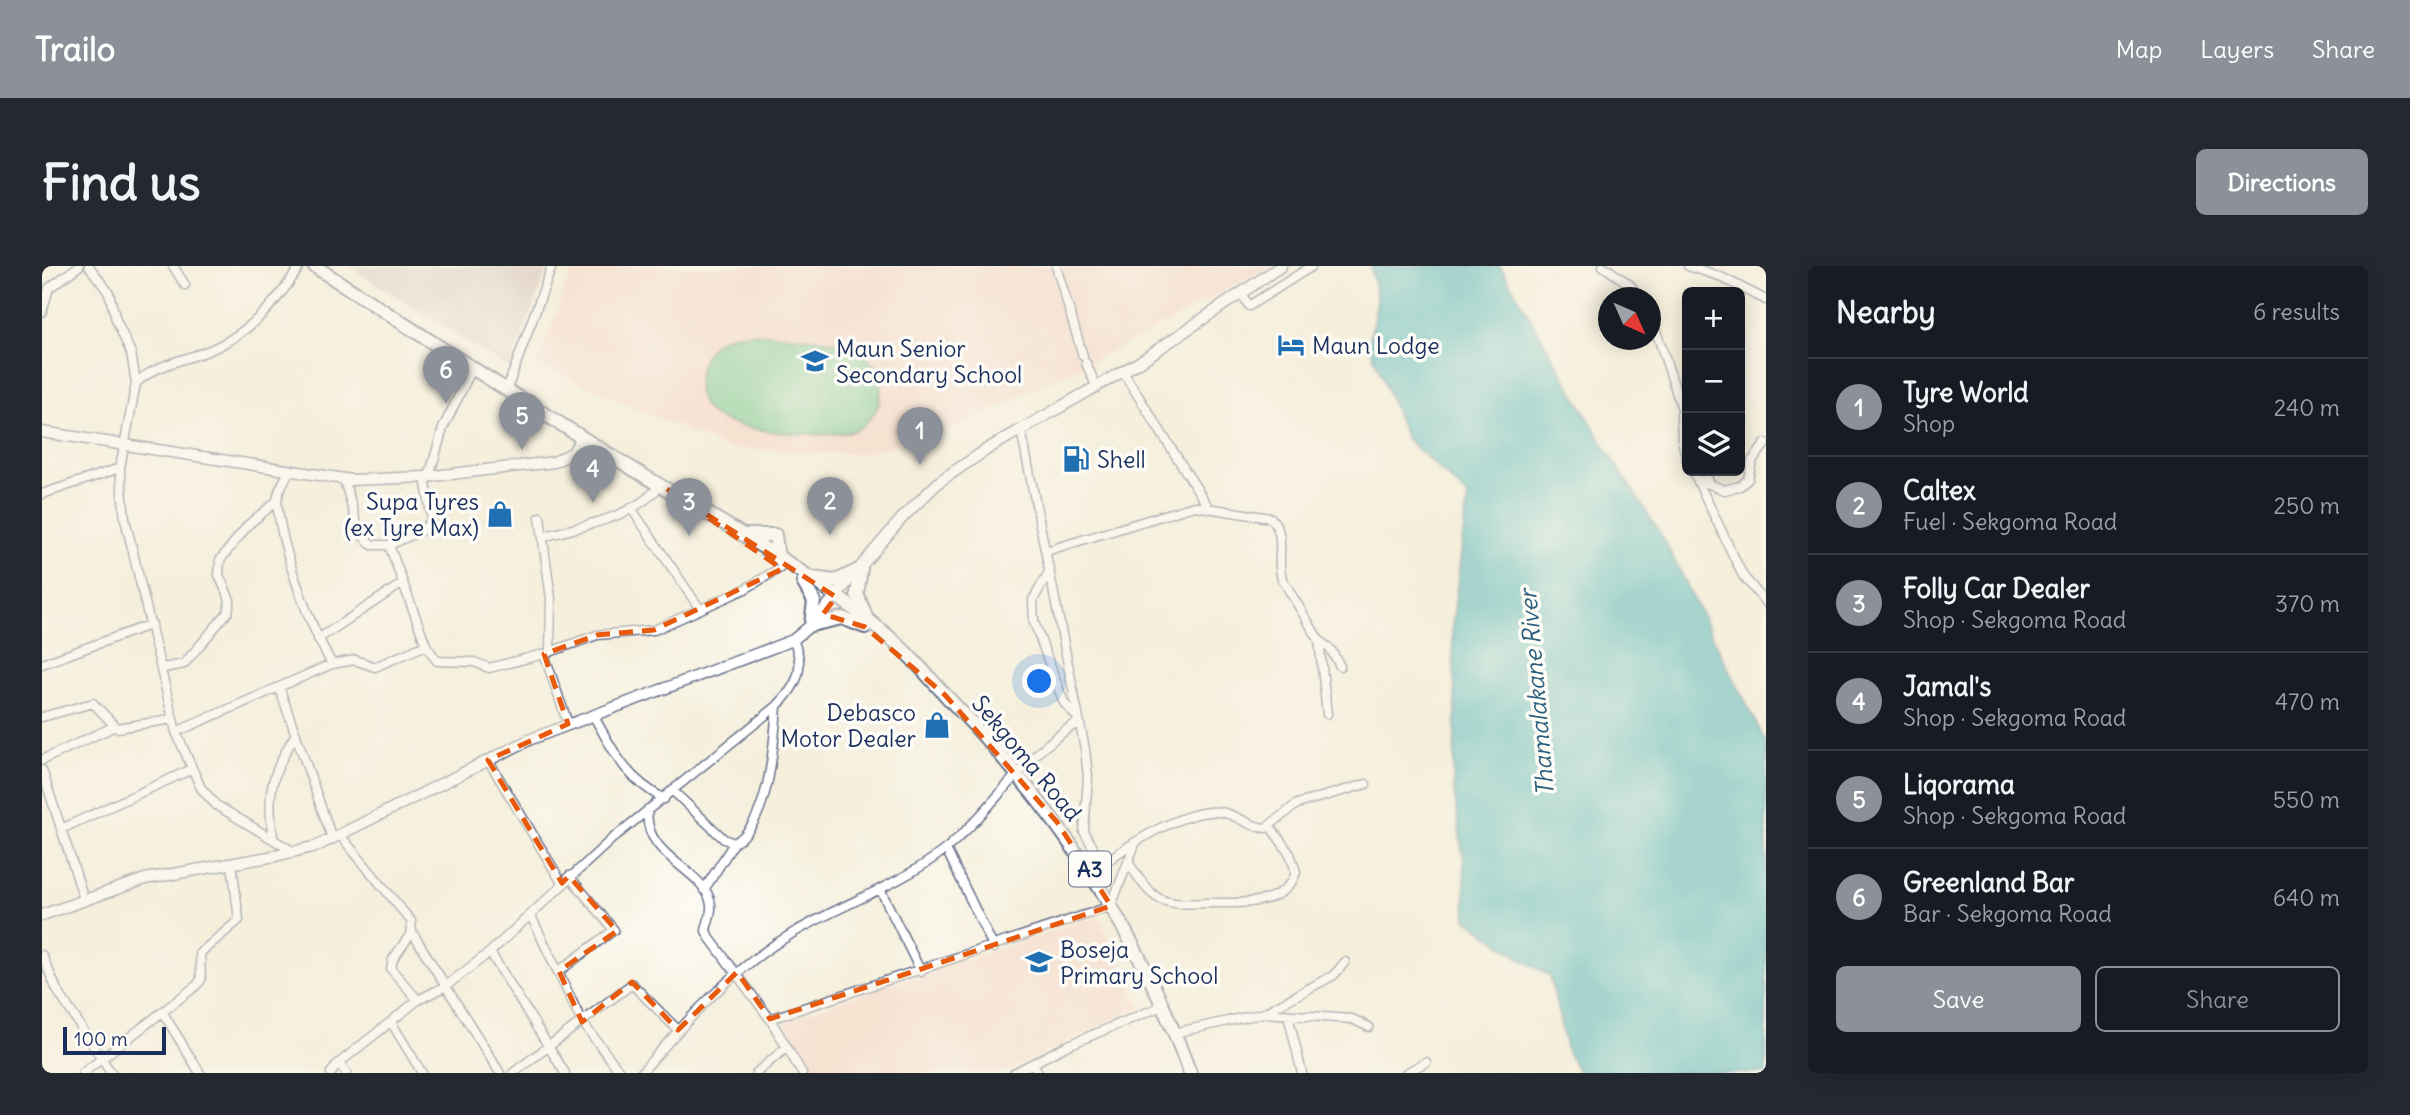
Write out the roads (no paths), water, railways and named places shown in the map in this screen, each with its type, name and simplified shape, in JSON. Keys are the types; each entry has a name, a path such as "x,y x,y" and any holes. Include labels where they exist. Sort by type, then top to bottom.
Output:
{"highway":[{"name":"Sekgoma Road","path":"314,266 741,534 779,563"},
{"name":"Sekgoma Road","path":"663,487 698,514 779,563 867,624 930,675 1017,771 1098,869 1111,906 1162,1006 1190,1073"},
{"path":"861,569 836,581 805,580 814,601 811,625 842,618 867,624"},
{"path":"861,569 857,594 867,624"}],"street":[{"path":"42,312 49,288 79,266"},
{"path":"89,266 109,293 116,320 131,353 136,383 120,468 130,546 163,668 176,733 201,788 216,805 294,852"},
{"path":"173,266 185,285"},
{"path":"136,383 160,367 207,351 246,329 274,303 300,266"},
{"path":"508,390 552,266"},
{"path":"1056,266 1085,360 1097,388"},
{"path":"42,915 145,879 294,852 336,837 488,760 568,724 793,640 811,625 903,517 940,481 1021,430 1123,372 1282,266"},
{"path":"1241,293 1249,306 1312,266"},
{"path":"1603,266 1632,287"},
{"path":"1688,266 1719,276 1766,300"},
{"path":"1661,338 1681,411 1682,440"},
{"path":"344,479 359,532 372,545 389,545 423,530 432,520 427,477 439,438 472,367"},
{"path":"1123,372 1207,505"},
{"path":"1021,430 1072,675 1088,777 1084,832 1098,869 1170,825 1202,813 1234,815 1257,827 1270,826 1297,804 1367,784"},
{"path":"42,432 344,479 427,477 554,462 572,453 583,437"},
{"path":"1697,476 1724,490 1744,483 1752,461 1766,443"},
{"path":"42,494 120,468"},
{"path":"163,668 184,664 228,612 230,600 219,575 220,560 249,524 277,501 289,472"},
{"path":"1695,476 1743,576 1766,603"},
{"path":"1707,476 1709,482"},
{"path":"543,537 631,508 663,487"},
{"path":"277,501 294,574 318,639 332,664"},
{"path":"1046,551 1181,508 1207,505 1266,516 1276,524 1280,534 1279,568 1282,579 1319,640 1331,650 1340,666"},
{"path":"631,508 700,609"},
{"path":"540,517 551,599 547,653 568,724"},
{"path":"389,545 426,645 437,661 474,662 485,668 547,653 597,635 654,630 700,609 779,563"},
{"path":"1050,570 1033,600 1032,609 1064,703 1077,720"},
{"path":"318,639 403,583"},
{"path":"42,664 152,624"},
{"path":"331,1073 339,1063 418,1000 446,986 490,952 531,916 569,876 777,705 799,680 801,666 793,640"},
{"path":"1319,640 1327,714"},
{"path":"176,733 332,664 355,660 375,667 426,645"},
{"path":"279,687 336,837 405,911 413,926 412,932 393,959 391,968 418,1000"},
{"path":"42,717 93,703 113,727"},
{"path":"704,890 734,842 743,838 758,816 773,748 777,705"},
{"path":"593,715 628,773 640,785 663,799"},
{"path":"42,760 113,727 123,729 173,719"},
{"path":"641,1073 678,1030 737,972 793,933 922,866 946,849 1017,771 1077,720"},
{"path":"273,837 270,787 274,772 296,734"},
{"path":"488,760 562,883"},
{"path":"61,829 192,769"},
{"path":"42,770 84,899"},
{"path":"673,791 724,839 734,842"},
{"path":"648,809 648,823 661,849 709,896 712,910 706,931 770,1019 802,1073"},
{"path":"1128,862 1151,893 1168,902 1251,902 1267,899 1289,886 1296,872 1290,853 1270,826"},
{"path":"770,1019 994,948 1111,906 1135,844"},
{"path":"946,849 994,948"},
{"path":"83,1073 186,997 201,980 198,960 204,948 239,920 232,864"},
{"path":"559,971 614,930 569,876"},
{"path":"880,889 921,972"},
{"path":"531,916 582,1022 621,1073"},
{"path":"412,932 500,1073"},
{"path":"490,952 565,1073"},
{"path":"42,957 57,990 111,1073"},
{"path":"1174,1033 1264,1013 1334,975 1345,962"},
{"path":"513,1073 550,1048 632,984 678,1030"},
{"path":"1014,1073 1162,1006"},
{"path":"163,1013 200,1073"},
{"path":"1264,1013 1352,1019 1369,1027"},
{"path":"1288,1015 1301,1073"},
{"path":"391,1022 422,1073"},
{"path":"756,1073 786,1047"},
{"path":"1406,1073 1426,1062"},
{"path":"339,1063 346,1073"},
{"path":"1033,1063 1038,1073"}],"water":[{"name":"Thamalakane River","path":"1371,266 1500,266 1605,447 1663,538 1766,743 1766,1073 1579,1073 1567,1052 1550,976 1521,959 1466,918 1464,863 1453,783 1456,713 1452,628 1468,496 1406,438 1369,344 1377,301"}],"place":[{"name":"Maun Lodge","path":"1291,345"},
{"name":"Maun Senior Secondary School","path":"815,361"},
{"name":"Greenland Bar","path":"446,404"},
{"name":"Liqorama","path":"522,450"},
{"name":"Shell","path":"1076,459"},
{"name":"Tyre World","path":"920,465"},
{"name":"Jamal's","path":"593,503"},
{"name":"Supa Tyres (ex Tyre Max)","path":"500,514"},
{"name":"Caltex","path":"830,535"},
{"name":"Folly Car Dealer","path":"689,536"},
{"name":"Debasco Motor Dealer","path":"937,725"},
{"name":"Boseja Primary School","path":"1039,962"}]}
